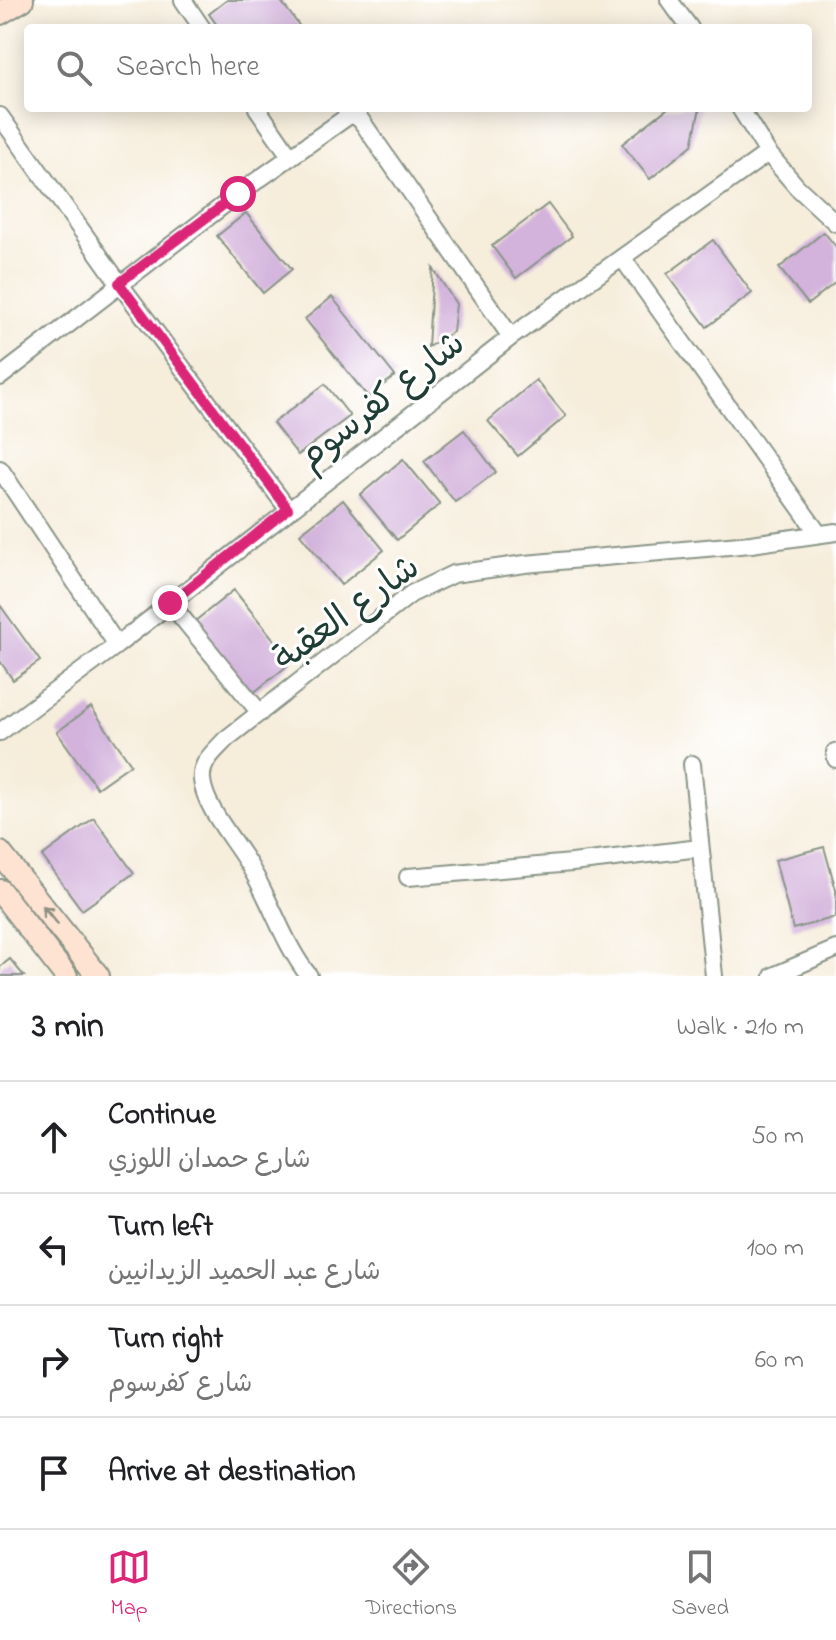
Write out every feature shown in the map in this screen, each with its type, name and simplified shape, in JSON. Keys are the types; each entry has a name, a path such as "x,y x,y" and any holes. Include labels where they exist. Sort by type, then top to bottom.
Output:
{"street":[{"path":"0,13 22,0"},
{"path":"183,0 199,24"},
{"path":"669,0 687,24"},
{"path":"260,112 290,156"},
{"path":"742,112 768,153 797,187 836,223"},
{"path":"0,377 119,283 351,114 360,119 511,337"},
{"path":"0,116 119,283 288,509"},
{"name":"شارع كفرسوم","path":"0,732 117,645 511,337 768,153"},
{"path":"623,259 818,533"},
{"path":"0,469 117,645"},
{"name":"شارع العقبة","path":"309,976 294,955 253,871 215,812 201,778 203,765 212,754 260,713 411,594 453,574 525,564 751,544 836,532"},
{"path":"170,603 260,713"},
{"path":"692,764 714,976"},
{"path":"408,877 700,848"},
{"path":"0,853 98,976"},
{"path":"0,891 66,976"},
{"path":"773,976 836,949"}],"building":[{"path":"227,0 280,0 298,24 216,24 209,14"},
{"path":"663,112 699,112 692,145 650,179 622,144"},
{"path":"548,204 572,236 516,278 492,246"},
{"path":"246,213 292,269 263,293 217,236"},
{"path":"824,232 836,247 836,282 808,304 779,268"},
{"path":"713,240 752,293 707,327 667,274"},
{"path":"433,268 456,304 453,332 428,347"},
{"path":"332,297 395,376 368,397 305,319"},
{"path":"536,380 566,416 518,456 488,421"},
{"path":"325,384 350,416 298,455 273,423"},
{"path":"464,430 496,472 455,502 424,461"},
{"path":"403,459 440,504 397,540 360,495"},
{"path":"343,500 384,550 341,585 300,534"},
{"path":"234,590 292,662 252,694 194,622"},
{"path":"0,605 40,661 13,680 0,661"},
{"path":"91,707 131,764 97,788 57,732"},
{"path":"94,818 134,873 82,910 42,856"},
{"path":"824,847 836,890 836,917 793,929 775,860"},
{"path":"10,959 24,976 0,976 0,967"}],"route":[{"path":"170,603 288,509 119,283 238,194"}]}
